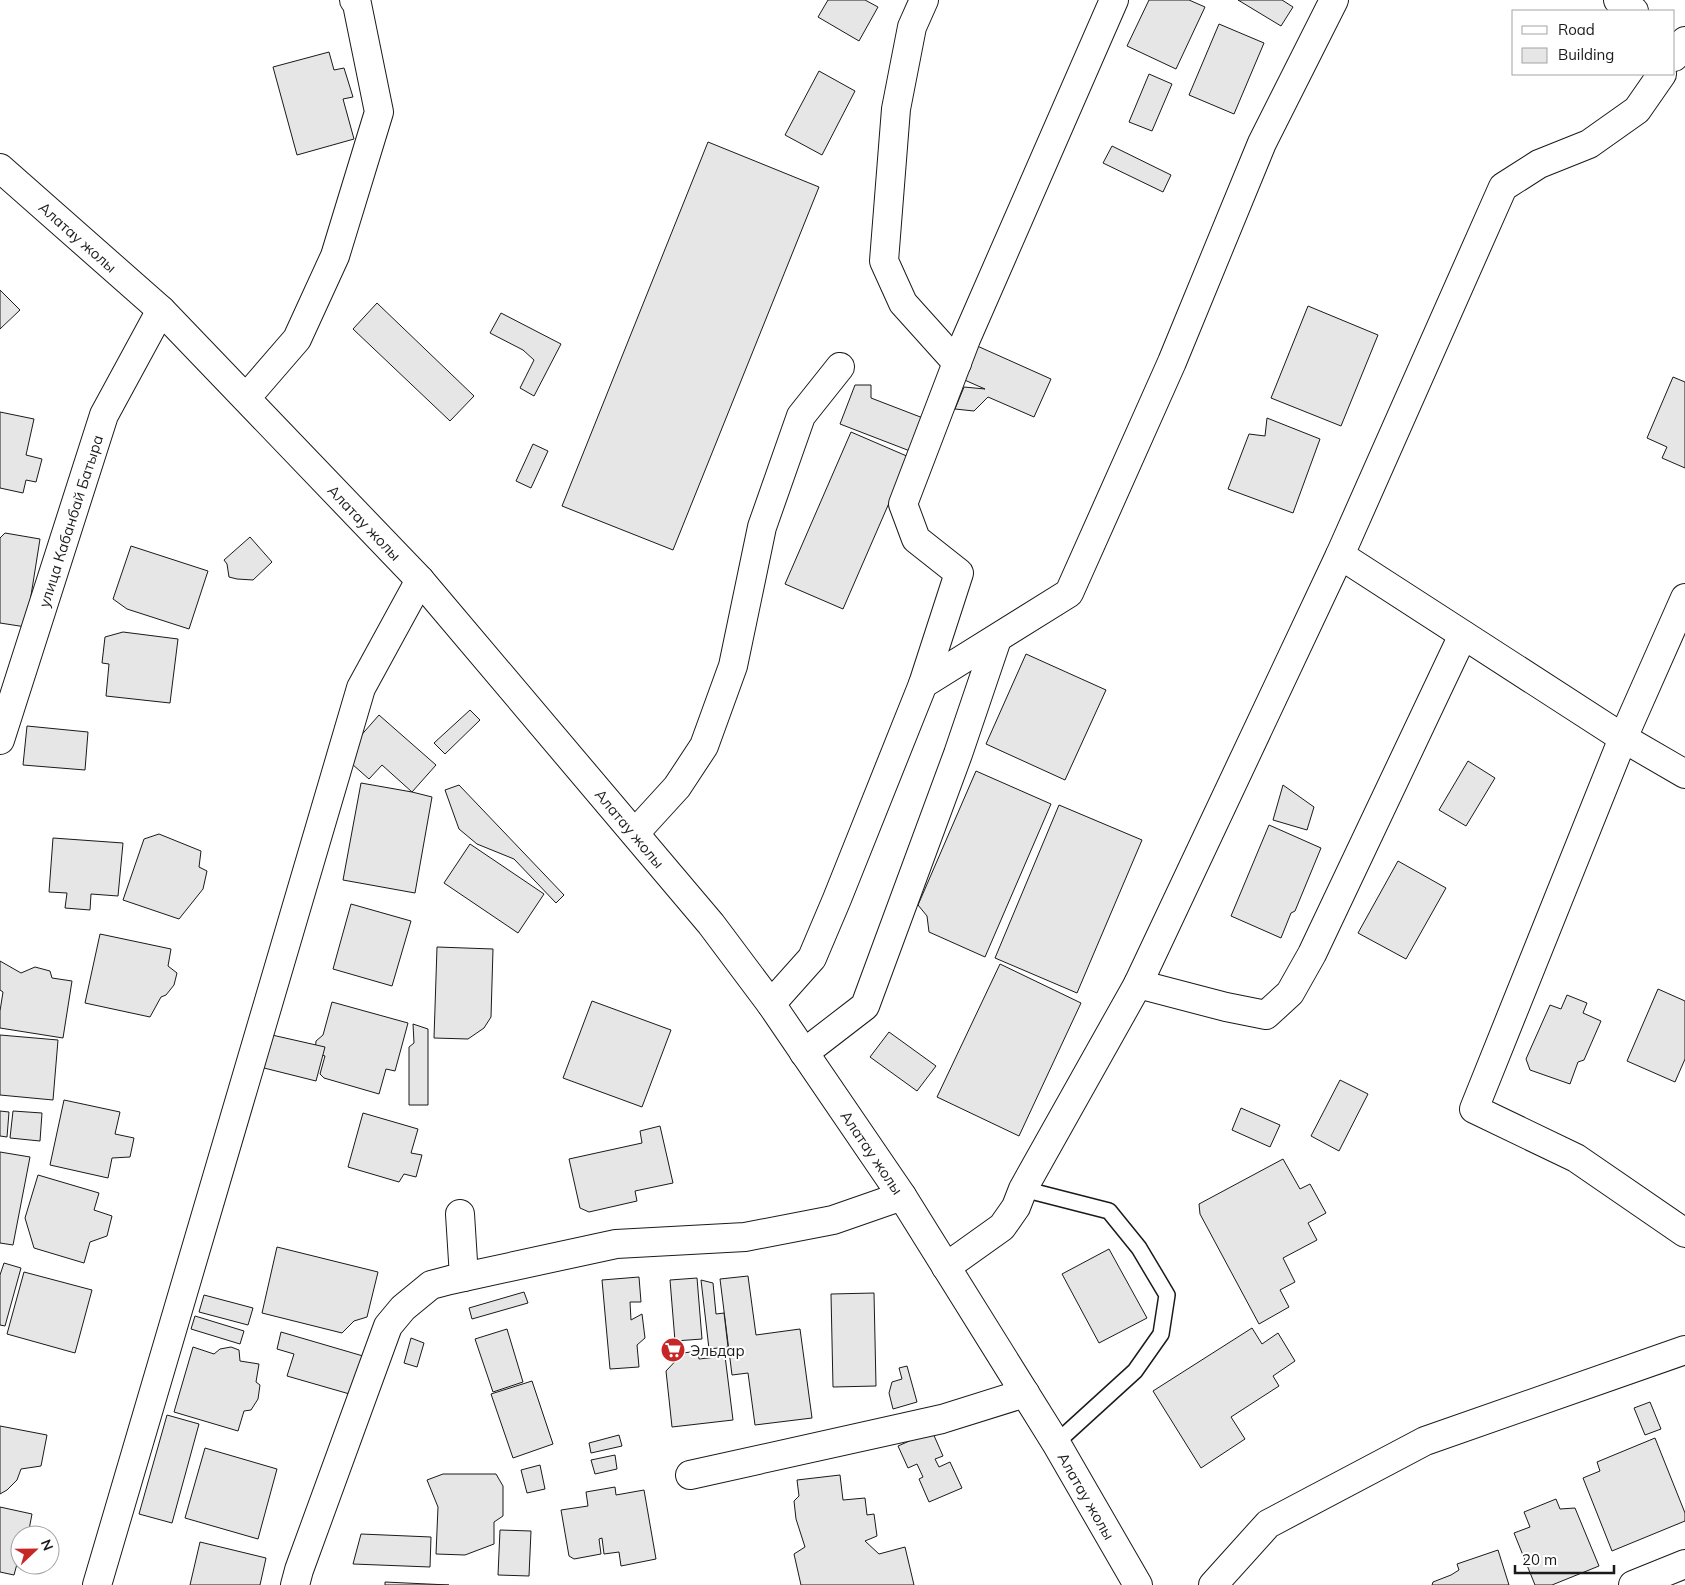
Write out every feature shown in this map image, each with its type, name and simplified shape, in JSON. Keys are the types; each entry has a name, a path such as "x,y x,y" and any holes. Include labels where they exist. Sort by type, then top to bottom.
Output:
{"street":[{"path":"246,398 297,339 335,256 378,112 357,4 354,0"},
{"path":"924,0 912,27 896,109 884,261 902,303 958,362"},
{"path":"771,1004 812,958 923,684 959,573 916,539 903,504 958,362 1114,0"},
{"path":"923,684 1070,593 1172,362 1262,143 1334,0"},
{"path":"1618,0 1633,10"},
{"path":"1675,56 1685,41"},
{"path":"946,1267 1002,1227 1016,1207 1023,1189 1138,984 1340,555 1503,187 1538,164 1589,144 1637,110 1661,75"},
{"name":"Алатау жолы","path":"0,168 161,310 420,580 711,924 771,1004 902,1196 1056,1443 1138,1585"},
{"name":"улица Кабанбай Батыра","path":"0,740 104,414 161,310"},
{"path":"635,833 677,787 704,746 733,666 762,527 801,416 840,367"},
{"path":"1340,555 1623,738 1685,774"},
{"path":"96,1585 361,688 420,580"},
{"path":"1685,598 1623,738 1474,1109 1576,1158 1685,1232"},
{"path":"1138,984 1226,1007 1266,1015 1290,993 1312,954 1463,635"},
{"path":"804,1052 865,1006 958,754 997,639"},
{"path":"294,1585 388,1326 403,1308 431,1285 616,1244 745,1236 833,1220 902,1196"},
{"path":"460,1214 464,1277"},
{"path":"1213,1585 1268,1524 1425,1441 1685,1350"},
{"path":"690,1476 942,1419 1025,1393"},
{"path":"1632,1585 1685,1564"}],"lane":[{"path":"1023,1189 1109,1211 1140,1248 1167,1296 1161,1334 1135,1371 1056,1443"}],"building":[{"path":"828,0 865,0 878,7 859,41 818,17"},
{"path":"1149,0 1189,0 1205,7 1176,69 1127,46"},
{"path":"1238,0 1282,0 1293,7 1281,26"},
{"path":"1219,24 1264,43 1234,114 1189,95"},
{"path":"329,52 334,70 344,68 353,97 343,99 354,139 297,155 273,67"},
{"path":"819,71 855,91 822,155 785,135"},
{"path":"1149,74 1172,84 1152,131 1129,122"},
{"path":"708,142 819,187 673,550 562,506"},
{"path":"1112,146 1171,175 1163,192 1103,163"},
{"path":"0,290 20,310 0,329"},
{"path":"377,303 474,396 450,421 353,329"},
{"path":"1308,306 1378,335 1341,426 1271,398"},
{"path":"501,313 561,344 534,396 520,388 534,360 523,350 490,333"},
{"path":"975,345 1051,379 1034,417 988,397 974,411 955,409 964,387 985,389 960,378"},
{"path":"1673,377 1685,382 1685,468 1662,458 1667,447 1647,438"},
{"path":"855,385 871,385 871,398 923,418 910,451 840,424"},
{"path":"0,412 34,419 26,455 42,459 36,482 26,480 23,493 0,488"},
{"path":"1267,418 1320,439 1293,513 1228,489 1249,434 1265,436"},
{"path":"851,432 909,457 843,609 785,584"},
{"path":"533,444 548,451 531,488 516,481"},
{"path":"5,533 40,539 26,627 0,623 0,538"},
{"path":"250,537 272,562 253,580 229,577 227,564 224,560"},
{"path":"131,546 208,571 189,629 127,609 113,599"},
{"path":"123,632 178,639 170,703 106,696 109,664 102,663 105,637"},
{"path":"1026,654 1106,690 1065,780 986,744"},
{"path":"470,710 480,720 445,754 434,743"},
{"path":"379,715 436,765 412,792 382,765 369,779 343,756"},
{"path":"27,726 88,732 85,770 23,765"},
{"path":"1468,761 1495,778 1466,826 1439,810"},
{"path":"976,771 1051,804 985,957 929,932 927,916 918,905"},
{"path":"361,783 432,797 415,893 343,880"},
{"path":"459,785 564,895 556,903 514,859 477,844 459,829 445,790"},
{"path":"1283,785 1314,807 1307,830 1273,820"},
{"path":"1059,805 1142,840 1077,993 995,958"},
{"path":"1269,825 1321,848 1295,911 1291,913 1281,938 1231,916"},
{"path":"159,834 201,851 199,867 207,871 203,889 179,919 123,900 144,839"},
{"path":"53,838 123,843 118,896 91,894 90,910 65,908 67,893 49,892"},
{"path":"470,844 544,894 518,933 444,883"},
{"path":"1398,861 1446,888 1406,959 1358,933"},
{"path":"351,904 411,921 392,986 333,969"},
{"path":"100,934 171,949 168,966 177,973 174,985 166,995 161,997 150,1017 85,1003"},
{"path":"437,947 493,949 491,1017 484,1028 468,1039 434,1038"},
{"path":"0,961 21,973 35,967 50,971 52,978 72,981 63,1038 0,1028 3,992 0,990"},
{"path":"1000,964 1081,1003 1019,1136 937,1097"},
{"path":"1658,989 1685,1001 1685,1059 1675,1082 1627,1061"},
{"path":"1567,995 1587,1003 1583,1013 1601,1021 1584,1060 1578,1062 1570,1084 1530,1070 1526,1059 1550,1005 1561,1009"},
{"path":"592,1001 671,1030 642,1107 563,1078"},
{"path":"332,1002 408,1023 395,1071 386,1069 379,1094 324,1078 320,1074 325,1056 315,1053 316,1041 323,1035"},
{"path":"413,1024 428,1029 428,1105 409,1105 409,1047 414,1043"},
{"path":"889,1032 936,1066 917,1091 870,1057"},
{"path":"0,1035 58,1040 53,1100 0,1095"},
{"path":"272,1035 325,1047 316,1081 264,1068"},
{"path":"1340,1080 1368,1094 1339,1151 1311,1136"},
{"path":"64,1100 120,1112 115,1134 134,1138 130,1157 112,1158 108,1178 50,1165"},
{"path":"1241,1108 1280,1125 1270,1147 1232,1130"},
{"path":"0,1111 9,1112 7,1137 0,1136"},
{"path":"13,1111 42,1113 40,1141 10,1138"},
{"path":"363,1113 418,1129 411,1153 422,1155 416,1177 404,1174 399,1182 348,1167"},
{"path":"660,1126 673,1183 635,1191 637,1201 589,1212 580,1208 569,1159 642,1143 640,1131"},
{"path":"0,1152 30,1157 13,1245 0,1243"},
{"path":"1283,1159 1300,1189 1310,1184 1326,1213 1308,1223 1317,1240 1283,1258 1295,1282 1280,1290 1289,1307 1259,1324 1200,1214 1199,1204"},
{"path":"38,1175 99,1193 94,1210 112,1216 107,1236 90,1242 84,1263 34,1248 25,1218"},
{"path":"277,1247 378,1272 367,1317 354,1321 342,1333 262,1313"},
{"path":"1109,1249 1147,1318 1099,1343 1062,1274"},
{"path":"4,1263 21,1268 5,1326 0,1325 0,1275"},
{"path":"24,1272 92,1290 75,1353 7,1334"},
{"path":"748,1276 756,1335 800,1329 812,1418 755,1425 748,1373 732,1375 720,1279"},
{"path":"639,1277 641,1302 630,1302 631,1320 642,1314 645,1338 637,1345 639,1367 610,1369 602,1280"},
{"path":"697,1278 702,1339 675,1341 670,1280"},
{"path":"701,1280 713,1283 716,1314 724,1313 728,1347 709,1349"},
{"path":"524,1292 528,1303 472,1319 469,1308"},
{"path":"874,1293 876,1386 833,1387 831,1294"},
{"path":"204,1295 253,1308 248,1325 199,1312"},
{"path":"195,1316 244,1331 240,1344 191,1329"},
{"path":"1252,1328 1262,1344 1278,1333 1295,1361 1273,1376 1279,1386 1231,1417 1245,1439 1201,1468 1153,1391"},
{"path":"507,1329 523,1382 493,1392 475,1339"},
{"path":"281,1332 363,1356 353,1395 287,1376 294,1354 277,1349"},
{"path":"411,1338 424,1343 417,1367 404,1363"},
{"path":"193,1347 214,1354 220,1349 231,1347 239,1350 240,1361 259,1364 256,1382 260,1385 258,1399 251,1410 244,1411 238,1431 174,1412"},
{"path":"698,1351 699,1359 725,1356 733,1420 672,1427 666,1371 683,1353"},
{"path":"907,1366 917,1402 893,1409 889,1393 892,1382 902,1379 899,1368"},
{"path":"532,1381 553,1444 513,1458 491,1394"},
{"path":"1650,1402 1661,1429 1645,1435 1634,1408"},
{"path":"167,1415 199,1424 172,1523 139,1514"},
{"path":"0,1426 47,1435 41,1466 21,1469 17,1480 0,1494"},
{"path":"932,1431 943,1456 935,1459 939,1467 950,1462 962,1488 929,1502 919,1479 923,1477 917,1464 908,1468 898,1446"},
{"path":"619,1435 622,1446 591,1453 589,1443"},
{"path":"1655,1438 1685,1513 1685,1521 1612,1551 1583,1478 1600,1471 1597,1462"},
{"path":"205,1448 277,1469 258,1539 185,1518"},
{"path":"615,1455 617,1469 595,1474 591,1460"},
{"path":"540,1465 545,1489 527,1493 521,1470"},
{"path":"443,1474 496,1474 503,1486 503,1516 494,1522 494,1544 465,1555 436,1554 438,1507 427,1480"},
{"path":"840,1475 843,1500 865,1498 867,1515 874,1514 877,1536 865,1541 879,1554 905,1547 914,1585 801,1585 794,1554 805,1547 796,1519 794,1501 799,1496 797,1480"},
{"path":"615,1487 616,1495 644,1490 656,1559 621,1566 619,1552 604,1554 602,1538 599,1539 601,1554 574,1559 569,1556 561,1510 588,1506 586,1492"},
{"path":"1556,1499 1560,1509 1575,1508 1599,1566 1552,1585 1535,1585 1514,1533 1530,1527 1524,1512"},
{"path":"0,1507 32,1514 30,1525 10,1525 10,1574 0,1572"},
{"path":"500,1530 531,1531 529,1576 498,1575"},
{"path":"361,1534 431,1537 430,1567 353,1564"},
{"path":"200,1542 266,1558 260,1585 190,1585"},
{"path":"1498,1550 1509,1585 1432,1585 1433,1582 1459,1570 1457,1564"},
{"path":"385,1582 449,1585 385,1585"}],"place":[{"name":"Эльдар","path":"673,1350"}]}
